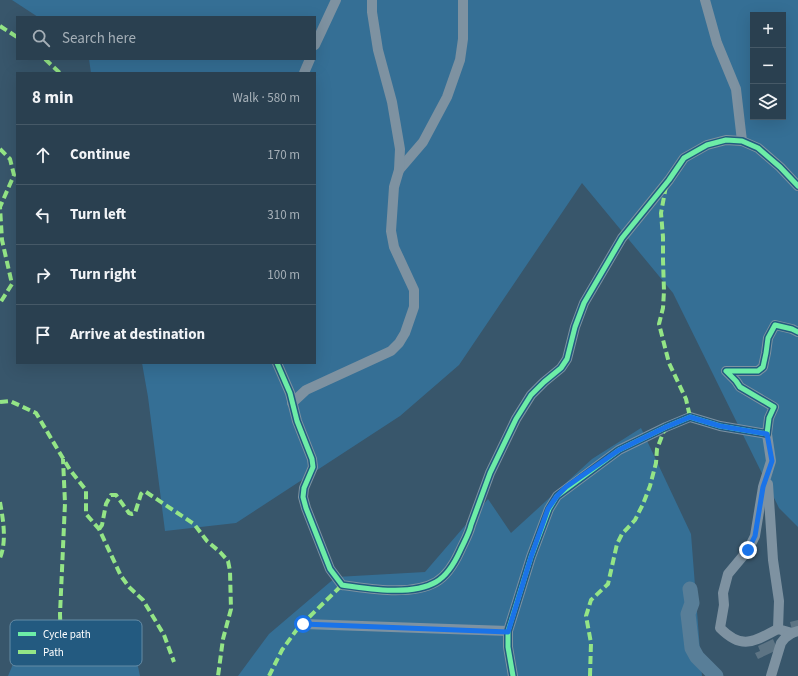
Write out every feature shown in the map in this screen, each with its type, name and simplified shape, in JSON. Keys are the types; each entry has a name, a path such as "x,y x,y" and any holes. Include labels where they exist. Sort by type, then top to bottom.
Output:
{"street":[{"path":"316,43 336,0"},
{"path":"292,403 306,390 391,351 400,343 414,307 414,290 394,247 391,231 394,187 399,170 400,148 392,102 378,50 372,12 372,0"},
{"path":"399,170 423,142 447,97 460,60 463,39 463,0"},
{"path":"705,0 717,43 736,89 742,141"},
{"path":"304,72 310,60"},
{"path":"277,364 290,393 297,421 306,443 313,467 304,488 303,498 330,569 342,585 368,589 403,589 426,587 438,581 454,563 469,532 490,473 516,419 531,395 561,368 567,359 575,327 584,303 622,238 669,180 684,158 707,145 726,140 742,141 758,148 780,167 798,186"},
{"path":"795,632 778,629 756,640 743,643 728,636 720,628 724,605 723,592 728,574 748,550 755,536 763,487 772,461 767,434 769,418 774,408 740,387 726,371 758,371 763,367 768,338 775,325 798,332"},
{"path":"513,676 508,647 508,632 531,557 548,509 557,496 566,487 619,450 690,417 720,426 767,434"},
{"path":"768,472 772,546 778,601 778,629"},
{"path":"303,624 508,632"},
{"path":"771,676 781,643 785,638 795,632"}],"shaded area":[{"path":"12,0 798,0 798,527 779,508 673,293 582,183 459,365 400,416 236,523 165,531 148,397 142,364 316,364 316,72 91,72 89,60 316,60 316,16 36,16"},
{"path":"641,428 691,534 702,676 238,676 269,634 336,577 425,572 488,499 511,533 592,459"},
{"path":"12,666 138,666 140,676 8,676"}],"building":[{"path":"798,620 798,628 792,630 790,622"},
{"path":"773,639 776,646 775,651 758,659 755,653 760,651 758,646"}],"waterway":[{"path":"690,589 692,603 688,614 692,648 697,657 716,676"}],"marked path":[{"path":"0,26 16,36"},
{"path":"46,60 59,72"},
{"path":"0,149 10,159 14,175 0,207 2,240 12,284 0,303"},
{"path":"666,186 661,213 664,291 663,308 659,324 669,363 686,399 690,417"},
{"path":"0,402 10,401 36,413 70,470 86,490 86,514 99,529 121,576 129,587 143,600 164,635 174,662"},
{"path":"590,676 591,643 586,616 591,600 608,584 617,544 622,534 635,520 643,504 650,486 656,463 657,449 665,428"},
{"path":"60,620 65,503 63,459"},
{"path":"99,529 102,525 106,504 111,495 116,495 129,513 132,514 135,513 141,494 146,492 194,524 207,541 228,561 230,571 231,609 223,639 218,676"},
{"path":"0,502 4,537 0,558"},
{"path":"269,676 282,650 298,628 342,585"}],"cycle path":[{"path":"277,364 290,393 297,421 312,459 313,467 304,488 303,497 330,569 342,585 390,590 415,589 426,586 436,582 444,576 456,560 469,532 490,473 516,419 531,395 561,368 567,359 575,327 584,303 622,238 669,180 684,158 707,145 726,140 742,141 758,148 780,167 798,186"},
{"path":"513,676 508,647 508,631 531,557 549,509 557,496 619,450 690,417 720,426 767,434 769,418 774,407 740,387 726,371 758,371 763,367 768,338 775,325 798,332"}],"route":[{"path":"303,624 508,632 531,557 548,509 557,496 566,487 619,450 690,417 720,426 767,434 772,461 763,487 755,536 748,550"}]}
